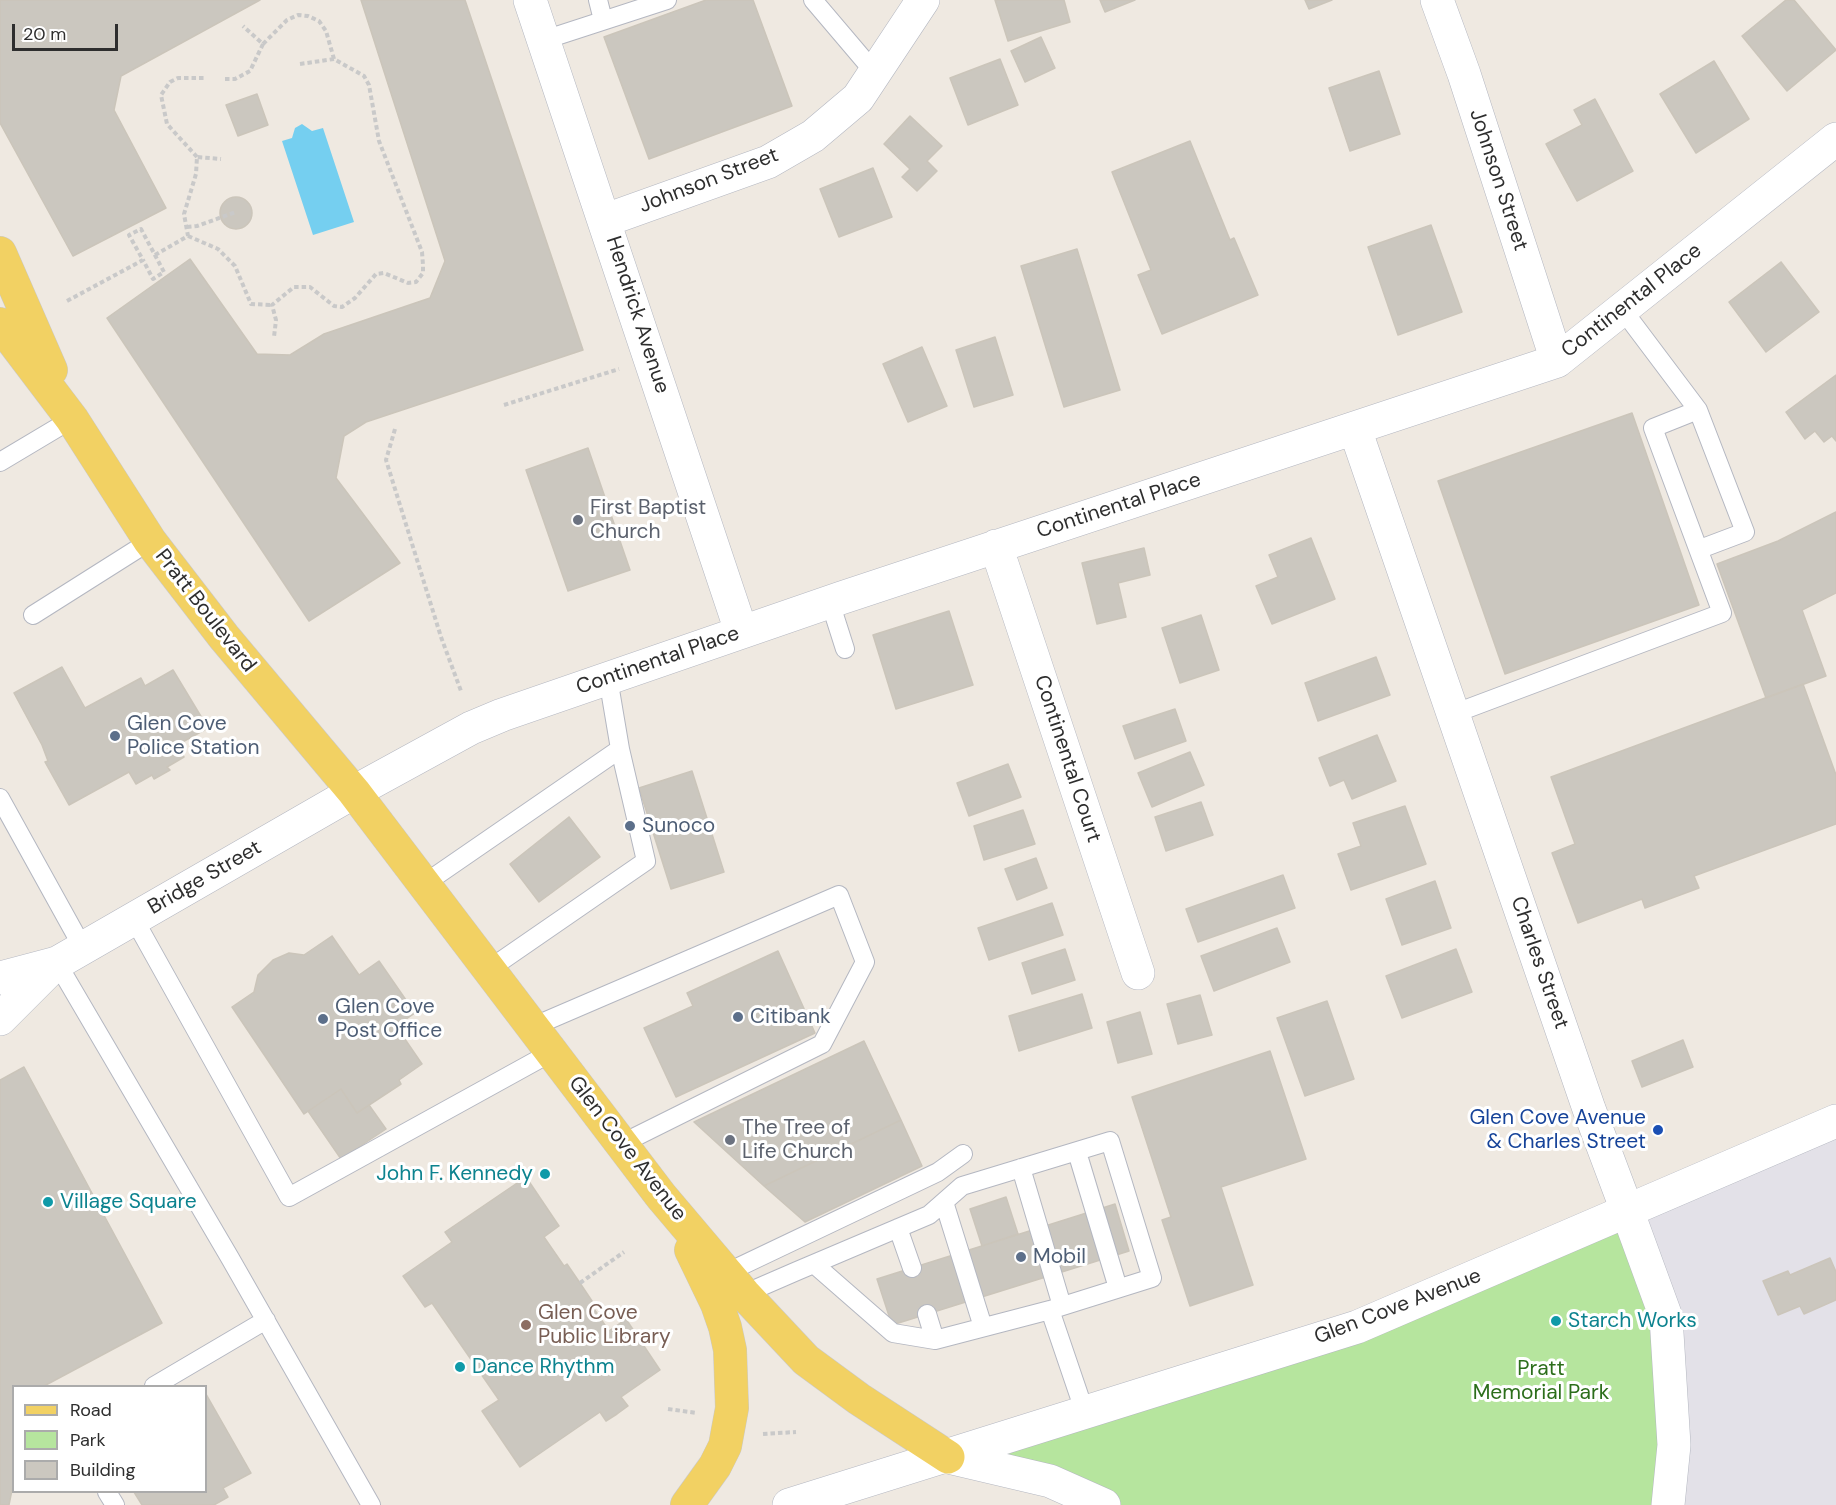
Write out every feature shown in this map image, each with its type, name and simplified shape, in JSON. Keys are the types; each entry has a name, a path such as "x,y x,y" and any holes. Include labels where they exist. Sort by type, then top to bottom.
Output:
{"main road":[{"name":"Pratt Boulevard","path":"0,252 72,419"},
{"name":"Pratt Boulevard","path":"0,324 72,419 150,541 224,637 354,792"},
{"name":"Glen Cove Avenue","path":"354,792 661,1196 735,1284 806,1360 948,1457"},
{"path":"661,1196 717,1304 730,1350 732,1408 725,1446 715,1466 687,1505"}],"street":[{"name":"Hendrick Avenue","path":"530,0 606,220 741,631"},
{"name":"Johnson Street","path":"606,220 768,162 813,136 858,98 923,0"},
{"name":"Johnson Street","path":"1437,0 1557,361"},
{"name":"Continental Place","path":"354,792 471,728 608,678 741,631 1557,361 1836,139"},
{"name":"Charles Street","path":"1355,429 1666,1317 1674,1445 1668,1505"},
{"name":"Continental Court","path":"996,546 1138,973"},
{"name":"Bridge Street","path":"0,978 70,955 354,792"},
{"name":"Bridge Street","path":"0,1019 70,955"},
{"name":"Glen Cove Avenue","path":"797,1504 1357,1327 1628,1213 1836,1121"},
{"path":"948,1457 1050,1481 1104,1505"}],"lane":[{"path":"598,0 603,20"},
{"path":"544,40 667,0"},
{"path":"813,0 875,73"},
{"path":"1622,309 1698,411 1745,532 1700,549"},
{"path":"1453,714 1722,614 1700,549 1653,428 1698,411"},
{"path":"0,462 72,419"},
{"path":"33,615 150,541"},
{"path":"830,602 845,650"},
{"path":"489,970 646,861 620,749 608,678"},
{"path":"424,884 620,749"},
{"path":"0,798 70,955 266,1320 370,1505"},
{"path":"134,919 289,1197 542,1039 839,895 865,962 822,1044 621,1144"},
{"path":"735,1284 814,1264 929,1215 962,1186 1110,1141 1152,1278 1056,1308 935,1341 893,1333 814,1264"},
{"path":"1077,1152 1118,1288"},
{"path":"735,1284 938,1172 963,1154"},
{"path":"1021,1168 1085,1413"},
{"path":"944,1202 983,1328"},
{"path":"898,1228 912,1268"},
{"path":"927,1314 935,1341"},
{"path":"156,1385 266,1320"}],"path":[{"path":"225,79 235,79 250,70 264,44 287,20 298,15 308,15 319,21 326,31 334,59"},
{"path":"243,26 264,44"},
{"path":"188,236 218,249 235,266 251,304 272,305 294,287 302,285 310,287 334,306 342,307 355,298 376,274 384,273 408,283 416,282 423,273 422,252 379,141 369,85 364,76 334,59 300,64"},
{"path":"188,236 184,214 196,174 197,158 167,124 161,95 170,82 178,78 206,78"},
{"path":"197,158 221,159"},
{"path":"187,227 197,226 236,212"},
{"path":"141,229 164,272 153,279 143,260 129,235 141,229"},
{"path":"155,255 188,236"},
{"path":"67,301 143,260"},
{"path":"272,305 276,320 274,337"},
{"path":"504,405 620,369"},
{"path":"395,429 386,460 441,637 461,691"},
{"path":"580,1283 624,1252"},
{"path":"668,1409 706,1414"},
{"path":"759,1434 796,1432"}],"shaded area":[{"path":"1836,1122 1836,1505 1662,1505 1620,1211"}],"green space":[{"name":"Pratt Memorial Park","path":"1620,1211 1660,1318 1662,1505 1074,1505 975,1448 1357,1327"}],"water":[{"path":"302,124 312,131 323,128 354,222 313,235 282,141 292,138 295,128"}],"building":[{"path":"0,0 260,0 121,76 114,110 166,208 73,256 0,123"},
{"path":"361,0 465,0 583,350 366,422 344,436 336,478 400,563 309,621 107,318 190,259 257,354 290,355 324,334 430,298 445,261"},
{"path":"706,0 753,0 792,106 649,159 604,37"},
{"path":"995,0 1064,0 1070,22 1008,41"},
{"path":"1100,0 1135,0 1105,12"},
{"path":"1305,0 1332,0 1309,9"},
{"path":"1786,0 1794,0 1836,50 1787,91 1742,36"},
{"path":"1041,37 1055,68 1025,82 1011,51"},
{"path":"1000,59 1018,105 968,125 950,78"},
{"path":"1714,61 1749,119 1696,153 1660,94"},
{"path":"1379,71 1400,134 1350,151 1329,88"},
{"path":"257,94 268,125 238,136 226,105"},
{"path":"1595,99 1633,171 1577,201 1546,144 1582,125 1574,110"},
{"path":"910,116 942,146 927,161 937,171 917,191 902,177 910,169 884,144"},
{"path":"1190,141 1230,240 1234,238 1258,295 1162,334 1138,275 1151,270 1112,172"},
{"path":"873,168 892,217 839,237 820,189"},
{"path":"236,197 247,202 252,213 247,224 236,229 225,224 220,213 225,202"},
{"path":"1431,225 1462,312 1398,335 1368,247"},
{"path":"1077,249 1120,390 1064,407 1021,266"},
{"path":"1781,262 1819,312 1766,352 1729,302"},
{"path":"995,337 1013,395 974,407 956,350"},
{"path":"922,347 947,406 908,422 883,364"},
{"path":"1836,375 1836,441 1832,436 1824,442 1815,431 1805,439 1786,412"},
{"path":"1632,413 1699,605 1505,674 1438,481"},
{"name":"First Baptist Church","path":"588,448 630,570 568,591 526,470"},
{"path":"1836,512 1836,593 1802,610 1826,676 1766,698 1717,564 1778,541"},
{"path":"1311,538 1335,599 1272,624 1256,586 1278,577 1269,555"},
{"path":"1144,548 1150,575 1118,583 1126,617 1097,624 1082,563"},
{"path":"949,611 973,685 896,709 873,635"},
{"path":"1201,615 1219,670 1180,683 1162,628"},
{"path":"1376,657 1390,695 1318,721 1305,683"},
{"name":"Glen Cove Police Station","path":"62,667 85,708 141,678 145,686 173,670 208,728 177,745 184,757 167,767 170,770 154,779 152,775 136,784 129,772 69,805 45,762 48,761 42,745 14,693"},
{"path":"1803,684 1836,775 1836,824 1694,876 1699,888 1645,908 1642,899 1578,923 1552,853 1575,844 1551,777"},
{"path":"1175,709 1186,741 1135,759 1123,726"},
{"path":"1377,735 1396,781 1352,799 1344,780 1330,786 1319,758"},
{"path":"1190,752 1204,785 1152,807 1138,773"},
{"path":"1008,764 1021,797 969,816 957,783"},
{"path":"692,771 724,872 671,889 639,788"},
{"path":"1201,802 1213,835 1166,851 1155,817"},
{"path":"1405,806 1426,864 1351,890 1338,854 1361,846 1353,823"},
{"path":"1023,810 1035,844 984,860 974,826"},
{"path":"569,817 600,857 539,902 510,864"},
{"path":"1036,858 1047,888 1017,900 1005,869"},
{"path":"1283,875 1295,908 1198,942 1186,909"},
{"path":"1435,881 1451,928 1402,945 1386,899"},
{"path":"1052,903 1063,935 989,960 978,928"},
{"path":"1277,928 1290,962 1214,991 1201,956"},
{"name":"Glen Cove Post Office","path":"332,936 359,975 379,961 415,1013 396,1026 422,1064 399,1080 401,1084 357,1113 341,1089 304,1114 232,1007 254,992 258,975 273,960 289,953 304,955"},
{"path":"1065,949 1075,980 1032,994 1022,963"},
{"path":"1456,949 1472,992 1402,1018 1386,976"},
{"name":"Citibank","path":"778,951 815,1033 676,1097 644,1028 693,1006 687,993"},
{"path":"1082,994 1092,1028 1019,1051 1009,1016"},
{"path":"1200,995 1212,1035 1178,1044 1167,1004"},
{"path":"1327,1001 1354,1079 1305,1096 1277,1018"},
{"path":"1140,1012 1152,1054 1118,1063 1107,1022"},
{"path":"1683,1040 1693,1067 1642,1087 1632,1061"},
{"path":"864,1041 901,1120 764,1186 694,1122"},
{"path":"1270,1051 1306,1159 1221,1187 1253,1285 1190,1306 1162,1220 1171,1217 1132,1097"},
{"name":"Village Square","path":"24,1067 162,1323 46,1385 12,1385 12,1490 9,1505 0,1505 0,1080"},
{"path":"341,1089 357,1113 369,1105 386,1129 341,1159 308,1111"},
{"path":"901,1120 922,1166 805,1222 764,1186"},
{"name":"Glen Cove Public Library","path":"526,1177 559,1226 544,1237 564,1266 567,1264 609,1331 626,1319 660,1370 621,1397 628,1406 617,1414 606,1421 600,1412 520,1467 482,1411 499,1400 432,1303 425,1307 403,1276 452,1242 445,1232"},
{"path":"1006,1197 1018,1234 982,1246 970,1209"},
{"path":"1115,1204 1129,1251 892,1325 877,1279"},
{"path":"1830,1258 1836,1272 1836,1300 1804,1314 1800,1306 1778,1315 1763,1281 1788,1271 1790,1275"},
{"path":"207,1396 251,1473 223,1488 228,1497 214,1505 142,1505 135,1493 207,1493"}],"place":[{"name":"First Baptist Church","path":"578,520"},
{"name":"Glen Cove Police Station","path":"115,736"},
{"name":"Sunoco","path":"630,826"},
{"name":"Citibank","path":"738,1017"},
{"name":"Glen Cove Post Office","path":"323,1019"},
{"name":"Glen Cove Avenue & Charles Street","path":"1658,1130"},
{"name":"The Tree of Life Church","path":"730,1140"},
{"name":"John F. Kennedy","path":"545,1174"},
{"name":"Village Square","path":"48,1202"},
{"name":"Mobil","path":"1021,1257"},
{"name":"Starch Works","path":"1556,1321"},
{"name":"Glen Cove Public Library","path":"526,1325"},
{"name":"Dance Rhythm","path":"460,1367"}]}
